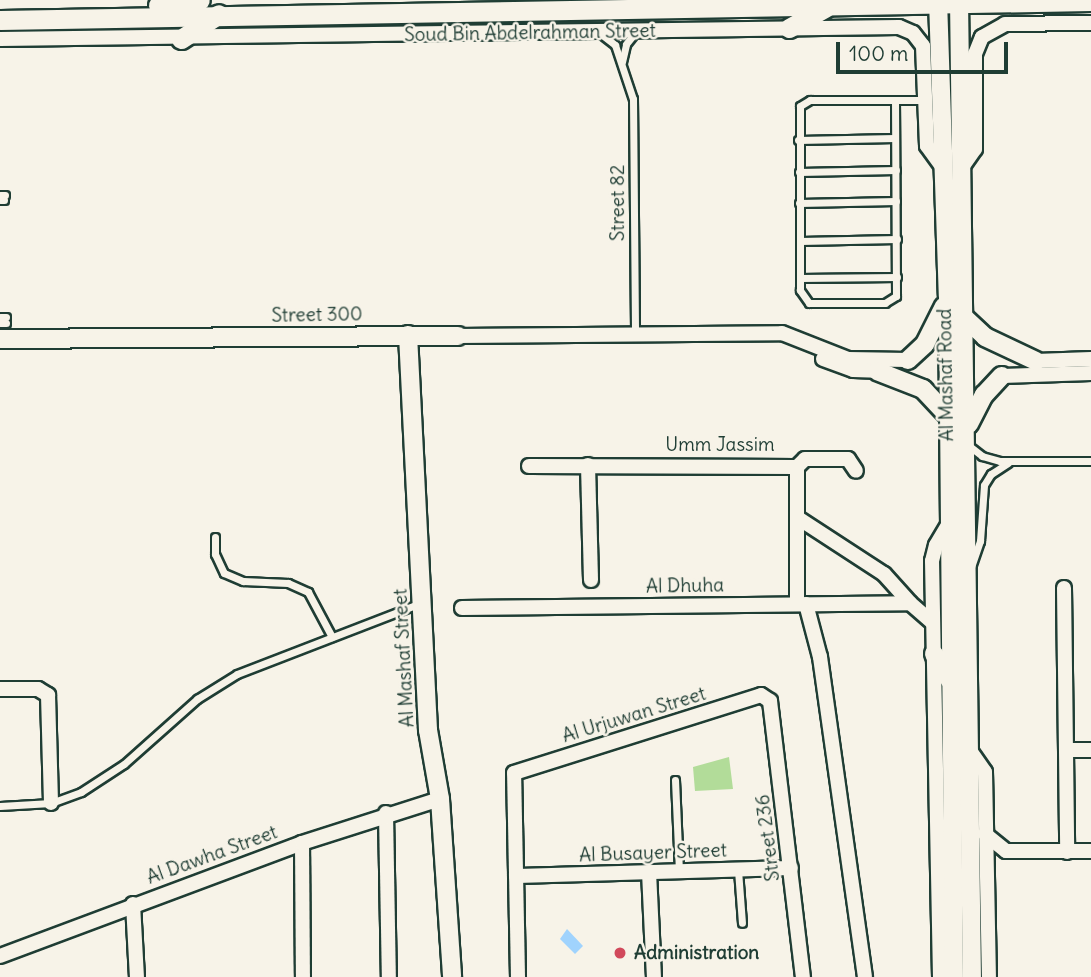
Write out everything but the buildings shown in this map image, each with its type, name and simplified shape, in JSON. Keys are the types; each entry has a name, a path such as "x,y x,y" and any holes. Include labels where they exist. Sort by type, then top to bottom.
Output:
{"main road":[{"path":"106,18 200,0"},
{"path":"730,8 752,0"},
{"name":"Soud Bin Abdelrahman Street","path":"0,20 440,5 730,8 947,1 1091,1"},
{"path":"789,28 829,5"},
{"path":"181,39 220,14"}],"street":[{"name":"Al Mashaf Road","path":"947,1 963,166 972,977"},
{"name":"Al Mashaf Road","path":"947,1 944,169 948,296 946,414 954,977"},
{"path":"963,166 975,149 975,54 982,37 1005,24 1091,23"},
{"name":"Soud Bin Abdelrahman Street","path":"0,39 181,39 789,28 906,29 919,39 925,54 928,146 944,169"},
{"path":"711,336 782,332 849,359 908,360 930,335 948,296"},
{"path":"966,319 985,337 1036,362 1091,359"},
{"name":"Street 300","path":"2,324 458,336 711,336"},
{"name":"Al Mashaf Street","path":"408,335 428,730 440,799 452,977"},
{"path":"711,336 782,341 842,367 877,371 923,389 946,414"},
{"path":"967,437 984,395 1002,376 1091,373"},
{"path":"797,467 805,459 848,459 856,471"},
{"path":"588,465 590,580"},
{"name":"Umm Jassim","path":"529,466 797,467 802,604 820,657 864,977"},
{"path":"799,518 884,574 909,603 933,623"},
{"name":"Al Mashaf Road","path":"940,977 933,582 936,545 949,523"},
{"path":"909,603 933,582"},
{"path":"1065,588 1067,852"},
{"name":"Al Dhuha","path":"462,608 909,603"},
{"path":"934,653 951,684"},
{"path":"0,689 38,689 48,695 51,803"},
{"name":"Al Urjuwan Street","path":"516,876 514,773 767,695"},
{"name":"Street 236","path":"767,695 803,977"},
{"name":"Al Mashaf Road","path":"969,750 985,772 989,977"},
{"path":"1066,750 1091,750"},
{"name":"Al Dawha Street","path":"0,956 133,904 386,813 440,799"},
{"path":"386,813 389,977"},
{"path":"985,834 1006,851 1091,851"},
{"path":"302,843 303,977"},
{"path":"986,874 1006,851"},
{"name":"Al Busayer Street","path":"516,876 791,868"},
{"path":"649,872 654,977"},
{"path":"516,876 518,977"},
{"path":"133,904 137,977"}],"lane":[{"name":"Street 82","path":"597,32 615,45 622,73 633,99 635,336"},
{"path":"622,73 624,48 636,32"},
{"path":"895,100 898,293 888,303 814,305 803,297 800,278 798,113 806,101 895,100 926,100"},
{"path":"798,140 895,138"},
{"path":"799,172 896,170"},
{"path":"799,203 896,201"},
{"path":"800,241 897,239"},
{"path":"800,278 897,277"},
{"path":"967,437 982,456 1009,462 1091,461"},
{"path":"968,571 979,548 984,485 991,474 1009,462"},
{"path":"215,537 215,554 224,573 243,581 288,583 308,592 332,636"},
{"path":"0,807 51,803 81,792 113,772 216,685 258,664 422,603"},
{"path":"675,780 679,872"},
{"path":"738,870 742,923"}],"green space":[{"path":"729,757 733,789 695,791 693,767"}],"water":[{"path":"567,929 583,946 575,954 560,939"}],"place":[{"name":"Administration","path":"620,953"}]}
